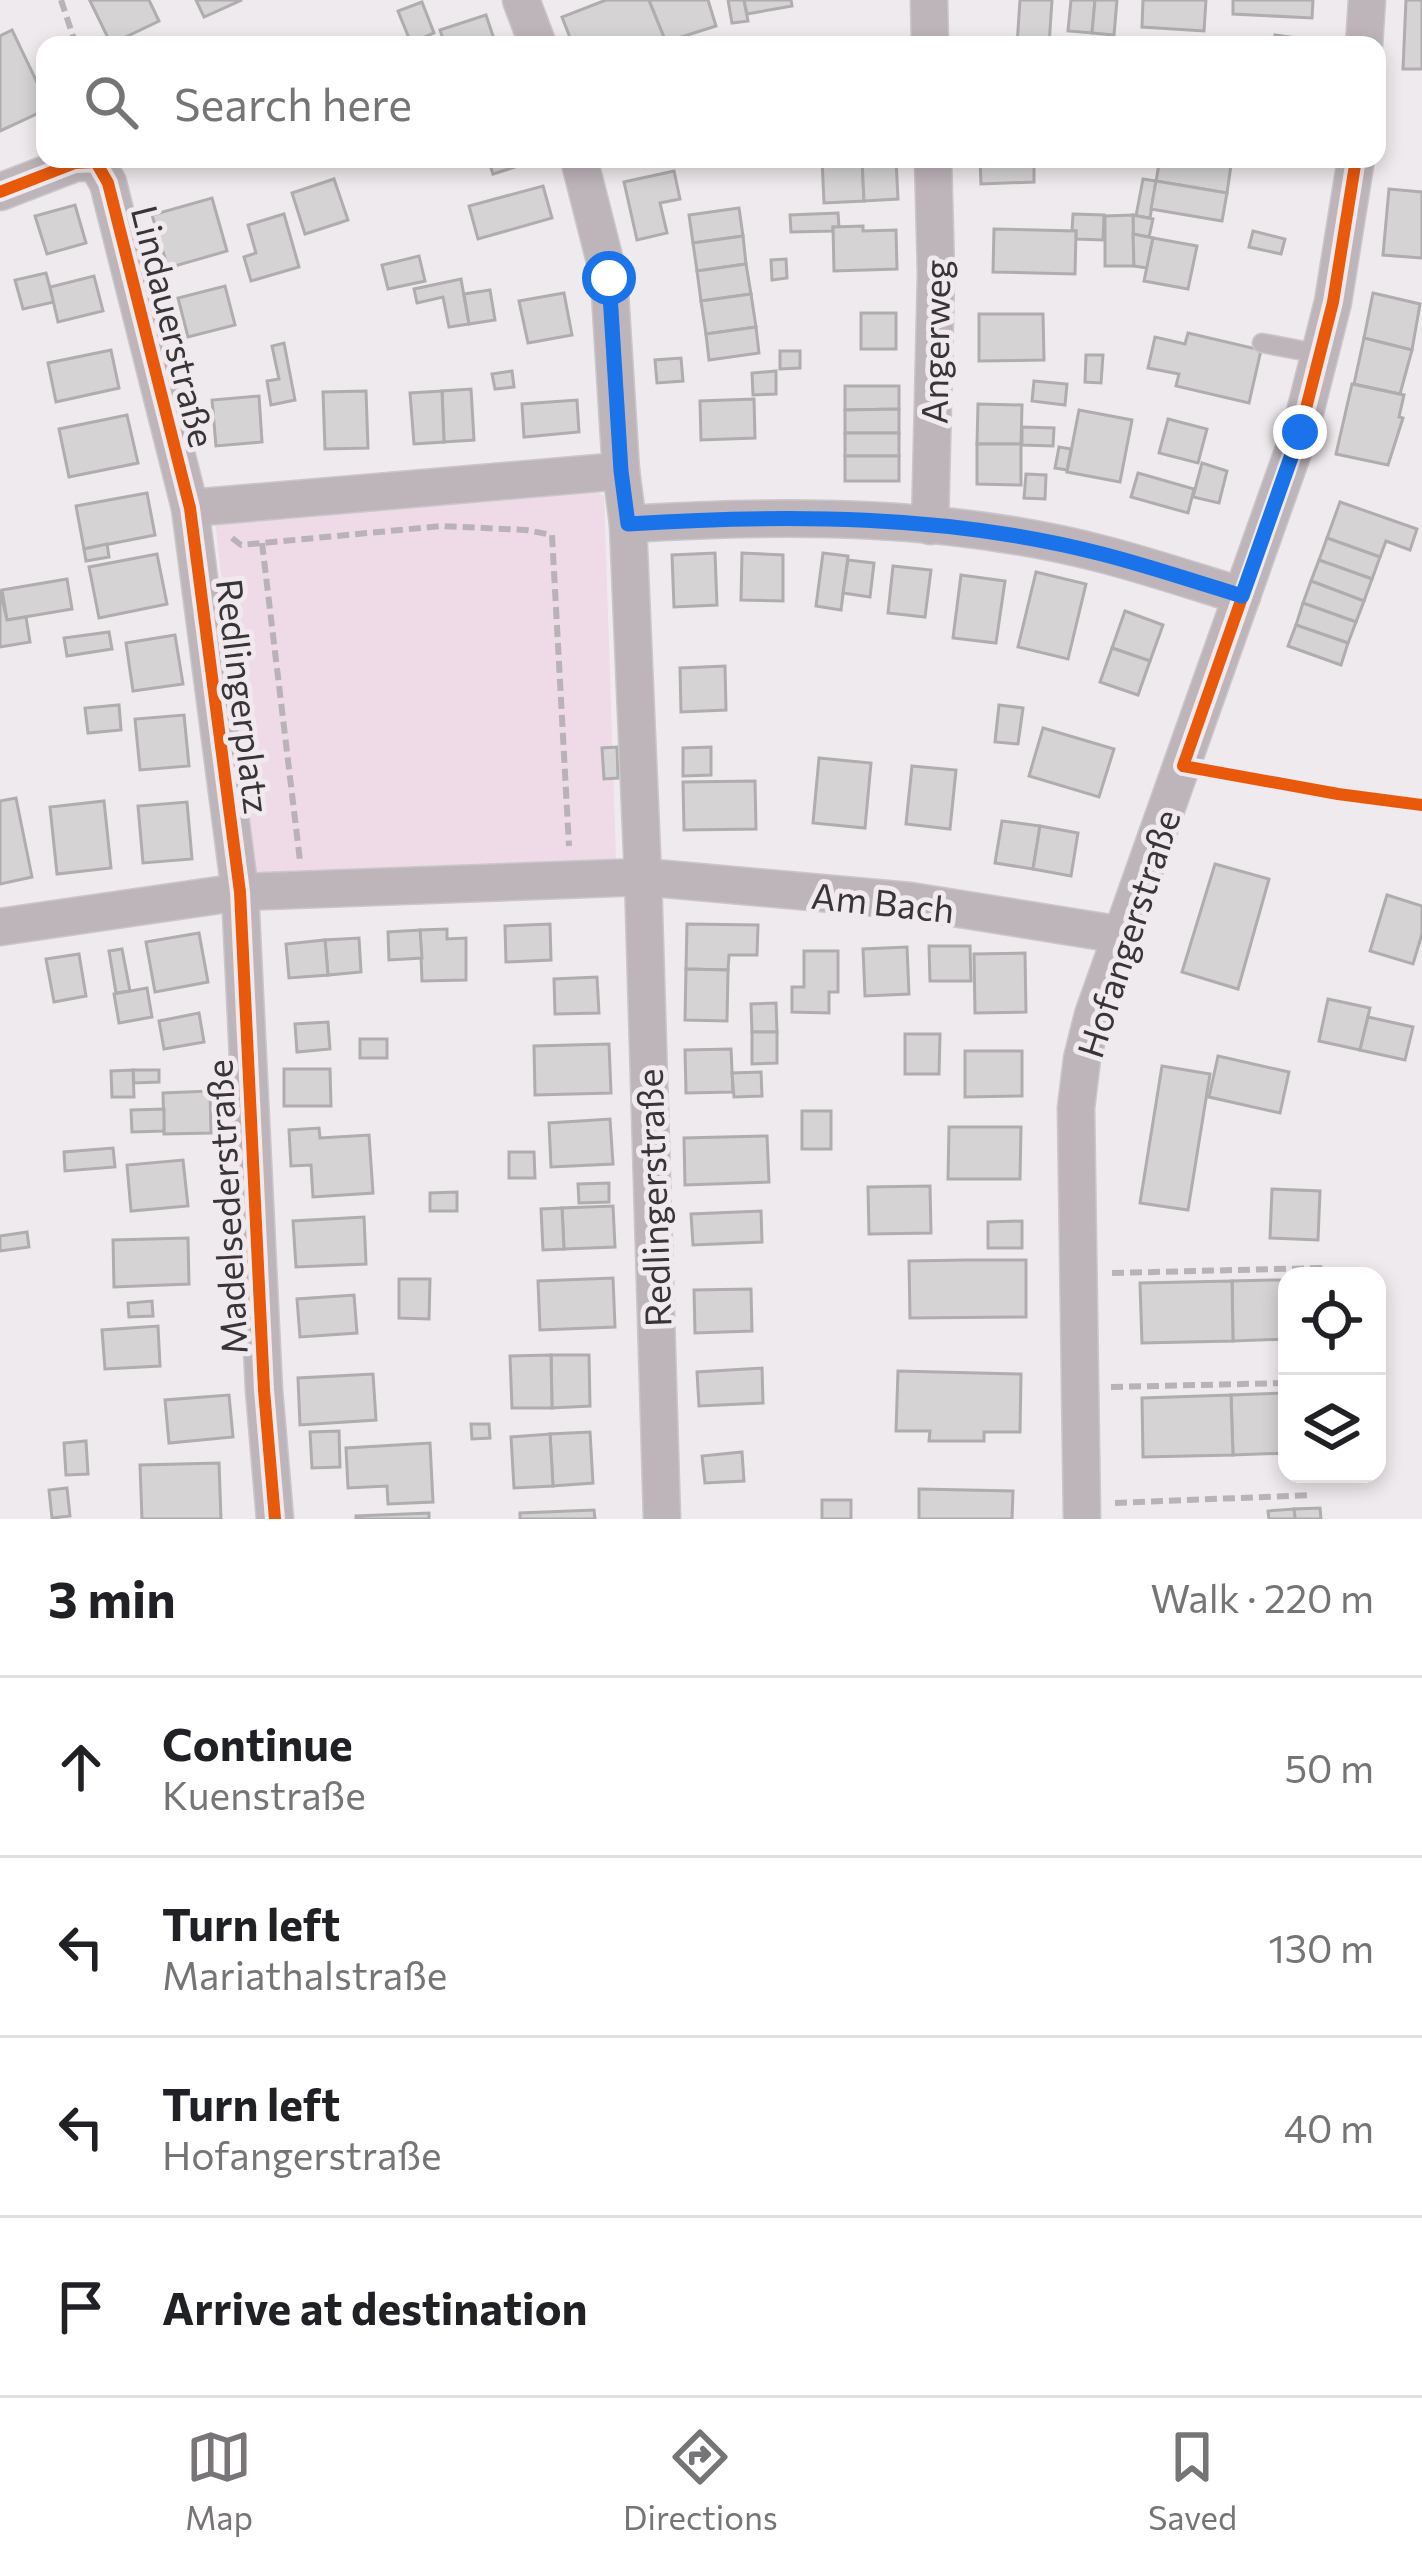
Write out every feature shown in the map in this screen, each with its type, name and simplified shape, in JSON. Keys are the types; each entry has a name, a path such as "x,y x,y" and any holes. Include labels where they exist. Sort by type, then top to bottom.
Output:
{"street":[{"path":"521,0 535,36"},
{"path":"929,0 930,36"},
{"path":"1365,36 1367,0"},
{"name":"Lindauerstraße","path":"0,192 62,168"},
{"name":"Lindauerstraße","path":"99,168 108,183 190,508"},
{"path":"0,927 240,892 643,877 628,524 609,278 581,168"},
{"name":"Angerweg","path":"930,526 936,273 933,168"},
{"name":"Hofangerstraße","path":"1082,1512 1076,1108 1082,1059 1093,1015 1300,432 1334,302 1355,168"},
{"path":"190,508 621,471"},
{"name":"Redlingerplatz","path":"190,508 240,892"},
{"path":"628,524 814,517 930,526 1100,553 1242,596"},
{"name":"Am Bach","path":"643,877 910,901 1122,934"},
{"name":"Redlingerstraße","path":"643,877 662,1519"},
{"name":"Madelsederstraße","path":"240,892 264,1390 275,1519"}],"lane":[{"path":"1262,343 1321,354"}],"path":[{"path":"61,0 73,36"},
{"path":"190,508 241,545 442,526 526,530 552,536 570,855"},
{"path":"262,543 301,866"},
{"path":"1077,1274 1278,1269"},
{"path":"1079,1388 1278,1383"},
{"path":"1082,1512 1312,1495"}],"shaded area":[{"path":"583,485 604,496 616,860 255,875 215,520"}],"building":[{"path":"149,0 159,21 128,36 107,36 90,1"},
{"path":"196,0 242,0 204,17"},
{"path":"606,0 649,0 664,36 569,36 562,17"},
{"path":"649,0 708,0 716,26 685,36 664,36"},
{"path":"728,0 744,0 748,21 732,23"},
{"path":"744,0 791,0 792,6 747,14"},
{"path":"1020,0 1052,0 1050,36 1018,36"},
{"path":"1071,0 1095,0 1092,33 1068,31"},
{"path":"1095,0 1117,0 1114,35 1092,33"},
{"path":"1143,0 1206,0 1204,31 1142,27"},
{"path":"1233,0 1313,0 1312,18 1233,14"},
{"path":"1406,0 1422,0 1422,69 1403,69"},
{"path":"422,2 434,33 408,36 398,11"},
{"path":"486,15 493,36 442,36 440,30"},
{"path":"12,30 36,80 36,114 0,131 0,36"},
{"path":"822,168 862,168 864,201 824,203"},
{"path":"862,168 896,168 898,199 864,201"},
{"path":"980,168 1034,168 1034,182 981,184"},
{"path":"1158,168 1231,168 1227,193 1156,181"},
{"path":"674,171 680,199 660,203 667,233 637,240 624,182"},
{"path":"334,179 348,220 305,234 292,193"},
{"path":"1143,179 1156,181 1150,218 1136,216"},
{"path":"1156,181 1227,193 1222,221 1151,209"},
{"path":"543,186 552,218 478,239 469,206"},
{"path":"1389,189 1422,192 1422,258 1383,255"},
{"path":"212,198 227,251 168,268 152,215"},
{"path":"75,205 86,243 47,254 35,216"},
{"path":"739,208 743,236 693,243 689,215"},
{"path":"838,213 839,227 833,231 791,232 790,215"},
{"path":"284,214 299,267 251,281 244,257 256,253 248,225"},
{"path":"1073,214 1104,215 1103,240 1076,239"},
{"path":"1133,215 1153,219 1149,237 1133,234"},
{"path":"1133,215 1134,266 1105,266 1105,216"},
{"path":"863,226 863,231 896,230 897,269 834,271 833,227"},
{"path":"994,229 1076,231 1075,274 993,272"},
{"path":"1253,231 1285,239 1281,254 1249,247"},
{"path":"1133,234 1153,238 1147,268 1134,266"},
{"path":"743,236 746,264 697,271 693,243"},
{"path":"1153,238 1197,246 1188,289 1144,281"},
{"path":"419,256 425,281 388,289 382,265"},
{"path":"786,259 787,278 772,280 771,260"},
{"path":"746,264 751,294 701,301 697,271"},
{"path":"46,273 54,302 23,309 15,280"},
{"path":"94,276 103,311 58,322 50,287"},
{"path":"461,279 469,324 449,327 443,297 417,303 414,289"},
{"path":"225,286 235,325 188,337 178,298"},
{"path":"490,290 495,320 469,324 464,294"},
{"path":"564,293 572,335 528,343 519,301"},
{"path":"1373,293 1420,304 1412,350 1364,338"},
{"path":"751,294 756,327 706,334 701,301"},
{"path":"861,313 896,313 896,349 861,349"},
{"path":"979,314 1043,314 1044,360 979,361"},
{"path":"756,327 759,353 709,360 706,334"},
{"path":"1188,333 1261,350 1249,403 1176,386 1179,374 1148,368 1155,337 1185,344"},
{"path":"1364,338 1412,350 1400,394 1354,384"},
{"path":"284,343 295,400 271,405 267,381 279,379 272,346"},
{"path":"111,350 119,388 56,402 48,363"},
{"path":"780,351 800,351 800,368 780,369"},
{"path":"1086,355 1103,355 1101,383 1085,382"},
{"path":"681,358 683,381 657,383 655,360"},
{"path":"512,371 514,387 495,389 492,374"},
{"path":"776,371 776,394 753,395 752,373"},
{"path":"1034,381 1067,384 1065,405 1032,401"},
{"path":"1352,384 1404,395 1399,417 1403,418 1388,465 1336,454"},
{"path":"845,386 899,386 899,409 845,410"},
{"path":"471,389 474,440 444,442 442,391"},
{"path":"366,391 368,448 325,449 323,392"},
{"path":"442,391 444,442 414,444 410,393"},
{"path":"259,396 262,442 216,446 212,400"},
{"path":"754,399 755,438 701,440 700,401"},
{"path":"577,400 579,432 524,437 522,404"},
{"path":"978,404 1022,405 1021,444 977,444"},
{"path":"899,409 899,433 845,433 845,410"},
{"path":"1079,410 1132,420 1120,482 1067,472"},
{"path":"127,415 138,463 69,477 59,429"},
{"path":"1168,419 1207,429 1198,463 1159,453"},
{"path":"1022,427 1054,428 1053,446 1022,445"},
{"path":"845,433 899,433 899,456 845,456"},
{"path":"977,444 1021,444 1021,485 977,484"},
{"path":"1059,447 1071,449 1067,470 1055,468"},
{"path":"845,456 899,456 899,481 845,481"},
{"path":"1202,463 1227,471 1219,503 1193,497"},
{"path":"1138,473 1194,489 1188,513 1131,497"},
{"path":"1026,474 1046,475 1045,499 1024,498"},
{"path":"147,493 155,535 84,549 76,506"},
{"path":"1340,502 1417,529 1410,550 1386,541 1380,557 1327,538"},
{"path":"1327,538 1380,557 1372,579 1319,560"},
{"path":"107,544 109,557 86,561 84,549"},
{"path":"715,553 717,605 674,607 672,555"},
{"path":"742,553 783,555 783,601 741,600"},
{"path":"823,553 848,556 841,610 816,606"},
{"path":"157,554 167,604 99,618 89,567"},
{"path":"848,560 874,563 870,597 843,593"},
{"path":"1319,560 1372,579 1364,601 1311,581"},
{"path":"893,566 931,570 925,617 888,613"},
{"path":"1036,572 1086,584 1068,659 1018,647"},
{"path":"961,575 1005,581 996,643 953,638"},
{"path":"67,579 72,609 7,620 2,590"},
{"path":"1311,581 1364,601 1356,622 1303,603"},
{"path":"0,590 7,620 26,617 30,642 0,647"},
{"path":"1303,603 1356,622 1348,643 1296,625"},
{"path":"1125,611 1163,625 1150,661 1112,648"},
{"path":"1296,625 1348,643 1341,665 1288,646"},
{"path":"109,632 112,649 67,656 64,638"},
{"path":"175,635 183,684 133,691 126,643"},
{"path":"1112,648 1150,661 1138,695 1100,682"},
{"path":"725,666 726,710 681,712 680,668"},
{"path":"119,705 121,730 88,733 85,708"},
{"path":"999,705 1023,708 1018,744 995,742"},
{"path":"184,715 189,766 140,770 135,719"},
{"path":"1043,728 1114,749 1099,797 1029,776"},
{"path":"617,747 618,778 604,779 602,748"},
{"path":"711,747 711,775 683,776 683,748"},
{"path":"819,758 871,763 865,828 813,823"},
{"path":"912,766 956,770 950,829 906,824"},
{"path":"755,781 756,829 684,830 683,782"},
{"path":"16,798 32,877 0,884 0,801"},
{"path":"104,801 111,868 57,874 50,807"},
{"path":"187,802 192,859 143,863 138,806"},
{"path":"1002,821 1040,826 1033,869 995,863"},
{"path":"1040,826 1078,833 1071,876 1033,869"},
{"path":"1215,864 1269,879 1238,989 1182,972"},
{"path":"1387,895 1422,906 1422,934 1413,964 1370,951"},
{"path":"550,924 551,960 506,962 505,926"},
{"path":"687,924 758,925 757,955 729,955 728,970 686,969"},
{"path":"447,929 447,939 466,938 466,980 422,981 420,930"},
{"path":"420,930 422,958 389,960 388,932"},
{"path":"199,933 208,982 155,992 146,942"},
{"path":"359,938 361,972 328,975 325,940"},
{"path":"325,940 328,975 289,978 286,944"},
{"path":"929,946 970,946 971,981 930,981"},
{"path":"907,947 909,994 865,996 863,949"},
{"path":"122,949 130,991 116,993 109,951"},
{"path":"804,951 838,951 838,992 829,992 829,1013 792,1012 792,987 804,987"},
{"path":"1025,953 1026,1012 975,1013 974,954"},
{"path":"79,954 86,996 54,1002 46,959"},
{"path":"686,969 728,970 727,1021 685,1020"},
{"path":"597,977 599,1013 555,1014 554,979"},
{"path":"147,988 152,1017 119,1023 114,994"},
{"path":"1328,999 1370,1008 1360,1050 1319,1041"},
{"path":"776,1003 777,1032 752,1032 751,1004"},
{"path":"199,1013 204,1042 164,1049 159,1021"},
{"path":"1368,1017 1413,1027 1405,1060 1360,1050"},
{"path":"328,1022 330,1049 297,1052 295,1024"},
{"path":"752,1032 777,1032 777,1063 752,1064"},
{"path":"905,1034 940,1034 939,1074 905,1074"},
{"path":"360,1039 387,1039 387,1058 360,1058"},
{"path":"609,1044 611,1093 535,1095 534,1046"},
{"path":"731,1049 733,1092 686,1093 685,1050"},
{"path":"965,1051 1022,1051 1022,1096 965,1097"},
{"path":"1218,1056 1289,1072 1280,1113 1209,1097"},
{"path":"1162,1066 1210,1074 1188,1210 1140,1203"},
{"path":"284,1069 330,1069 331,1106 284,1106"},
{"path":"133,1070 159,1070 159,1082 134,1083"},
{"path":"133,1070 134,1097 112,1097 111,1071"},
{"path":"761,1072 762,1096 734,1097 732,1073"},
{"path":"210,1091 211,1133 164,1134 163,1093"},
{"path":"164,1109 164,1131 132,1132 131,1110"},
{"path":"802,1111 831,1111 831,1149 802,1149"},
{"path":"610,1119 613,1164 551,1167 549,1123"},
{"path":"949,1127 1021,1127 1020,1179 948,1179"},
{"path":"319,1128 320,1138 369,1135 373,1193 313,1197 311,1165 291,1166 289,1130"},
{"path":"767,1136 769,1182 685,1185 684,1138"},
{"path":"113,1148 115,1167 65,1171 64,1152"},
{"path":"509,1152 534,1152 535,1178 509,1178"},
{"path":"183,1160 188,1206 131,1211 127,1165"},
{"path":"609,1183 609,1202 579,1203 578,1184"},
{"path":"930,1186 931,1233 869,1234 868,1187"},
{"path":"1272,1189 1320,1191 1318,1240 1270,1238"},
{"path":"457,1192 457,1211 430,1211 430,1193"},
{"path":"613,1206 615,1247 564,1249 562,1208"},
{"path":"562,1208 564,1249 543,1250 541,1209"},
{"path":"761,1211 762,1242 693,1245 691,1214"},
{"path":"364,1217 366,1264 296,1267 293,1221"},
{"path":"1022,1221 1022,1248 988,1248 988,1222"},
{"path":"27,1232 29,1247 0,1251 0,1236"},
{"path":"188,1238 189,1284 114,1287 113,1240"},
{"path":"1026,1260 1026,1317 910,1318 909,1261"},
{"path":"613,1278 615,1327 540,1330 538,1281"},
{"path":"399,1279 430,1279 429,1319 399,1318"},
{"path":"1278,1280 1278,1339 1233,1341 1232,1281"},
{"path":"1232,1281 1233,1341 1142,1343 1140,1283"},
{"path":"751,1289 752,1331 695,1333 694,1290"},
{"path":"354,1295 357,1333 300,1337 297,1299"},
{"path":"152,1301 153,1316 129,1317 128,1303"},
{"path":"158,1326 160,1366 105,1369 102,1330"},
{"path":"551,1355 589,1355 590,1406 552,1408"},
{"path":"551,1355 552,1408 512,1408 510,1356"},
{"path":"762,1368 763,1403 699,1406 697,1372"},
{"path":"898,1371 1021,1374 1020,1432 984,1432 984,1441 929,1441 930,1431 896,1431"},
{"path":"373,1374 376,1420 300,1425 298,1378"},
{"path":"1278,1393 1278,1453 1233,1455 1231,1395"},
{"path":"229,1395 233,1437 169,1443 165,1400"},
{"path":"1231,1395 1233,1455 1143,1457 1142,1398"},
{"path":"471,1424 489,1424 490,1438 472,1439"},
{"path":"339,1431 340,1467 312,1468 310,1432"},
{"path":"590,1432 593,1483 553,1486 550,1434"},
{"path":"550,1434 553,1486 514,1488 511,1437"},
{"path":"86,1441 88,1474 66,1475 64,1443"},
{"path":"430,1443 433,1502 388,1504 387,1486 348,1488 346,1448"},
{"path":"742,1452 744,1481 705,1483 702,1456"},
{"path":"219,1463 221,1519 142,1519 140,1465"},
{"path":"67,1488 70,1516 52,1518 49,1490"},
{"path":"919,1489 1013,1491 1012,1519 919,1519"},
{"path":"822,1500 851,1500 851,1519 822,1519"},
{"path":"1320,1508 1321,1519 1295,1519 1294,1509"},
{"path":"1294,1509 1295,1519 1269,1519 1268,1511"},
{"path":"594,1510 595,1519 520,1519 520,1513"},
{"path":"429,1513 429,1519 356,1519 356,1516"}],"cycle path":[{"path":"0,192 62,168"},
{"path":"99,168 108,183 190,508 240,892 264,1390 275,1519"},
{"path":"1355,168 1333,302 1300,432 1183,766 1422,805"}],"route":[{"path":"609,278 628,524 814,517 930,526 1100,553 1242,596 1300,432"}]}
